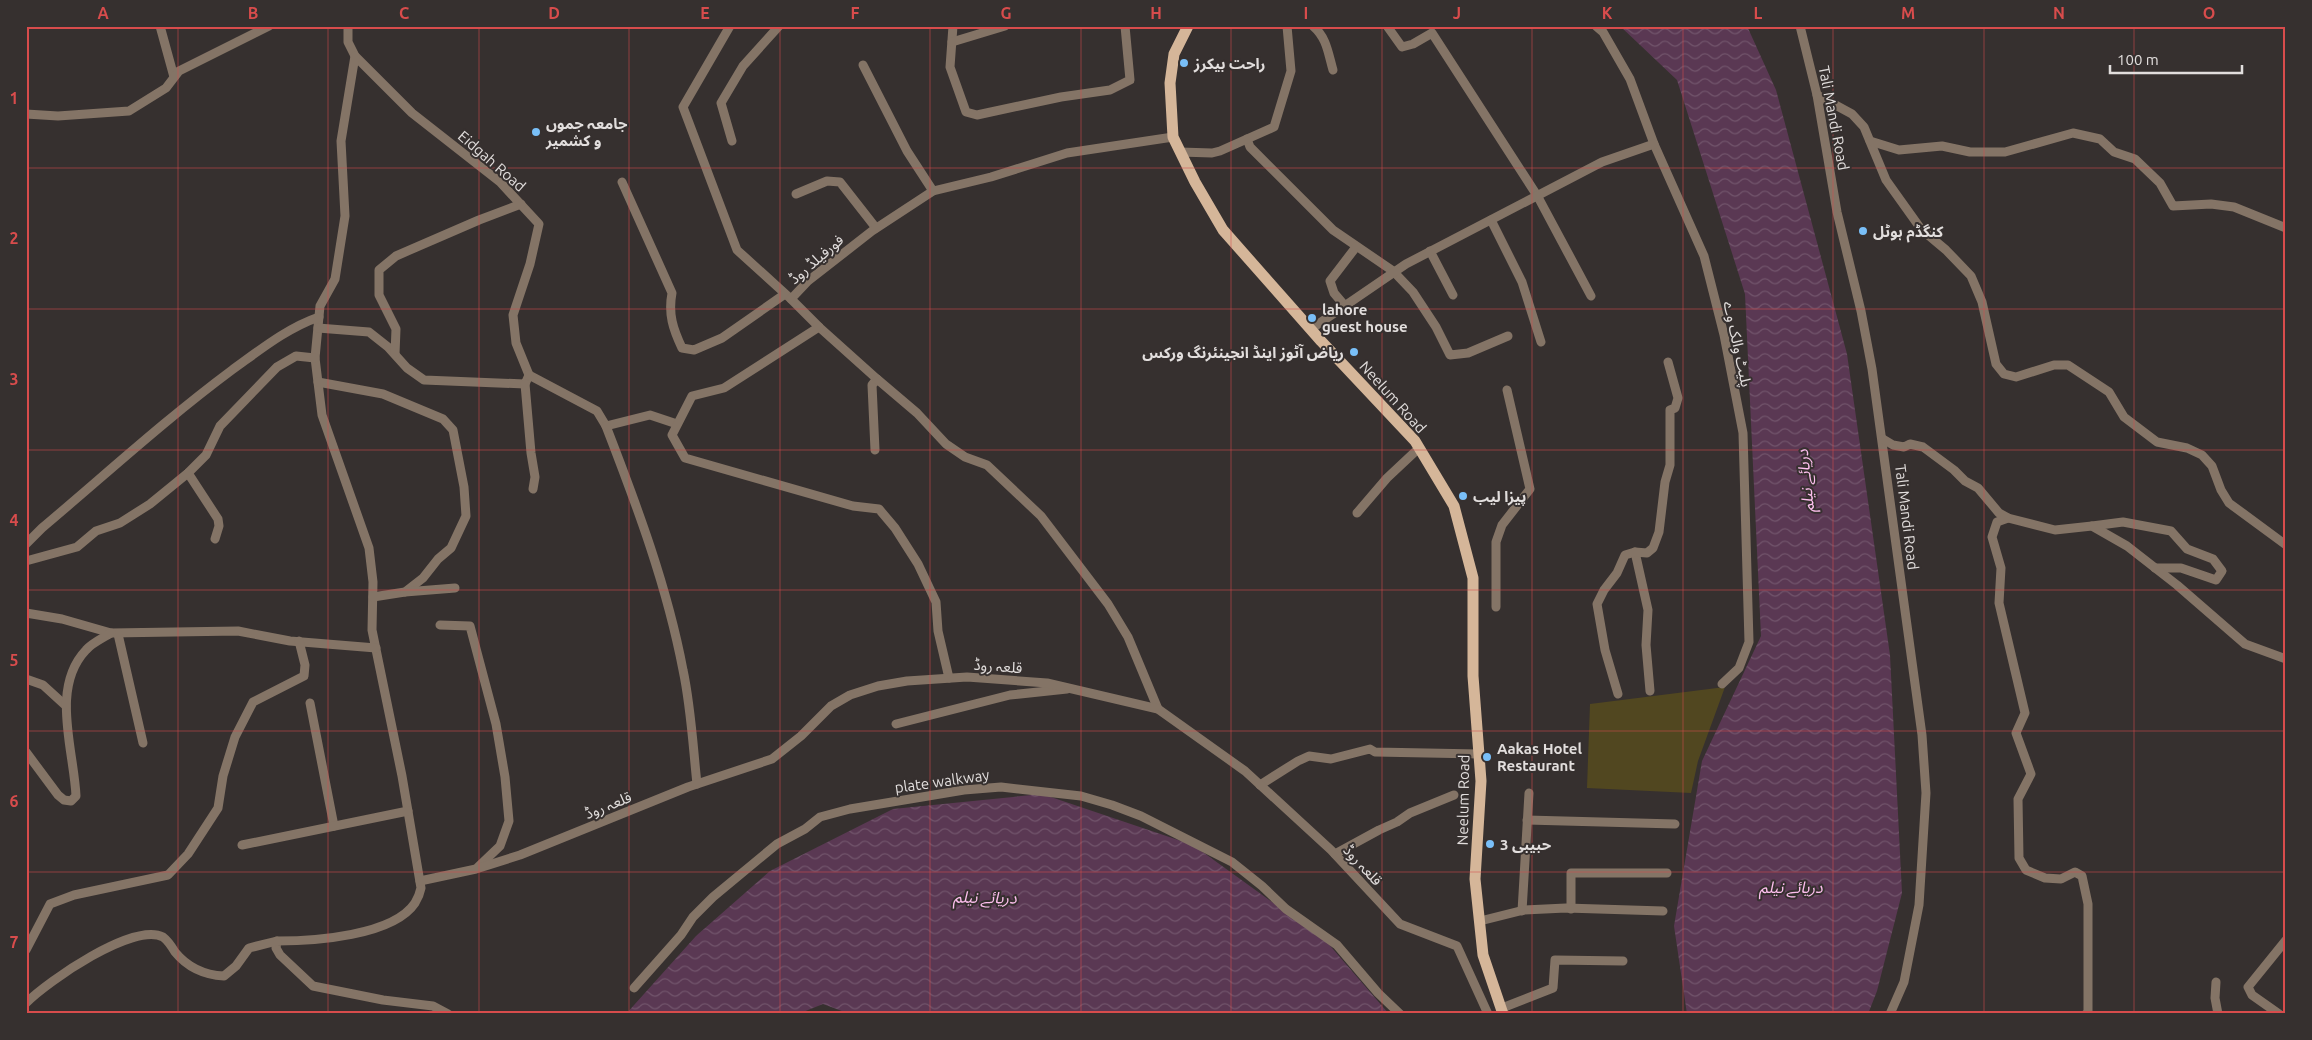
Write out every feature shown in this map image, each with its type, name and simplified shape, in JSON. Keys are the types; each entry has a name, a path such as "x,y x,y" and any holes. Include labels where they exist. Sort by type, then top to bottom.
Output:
{"main road":[{"name":"Neelum Road","path":"1188,26 1174,54 1170,83 1173,137 1223,230 1311,329 1415,441 1454,506 1473,578 1473,676 1481,781 1475,880 1484,955 1503,1011"}],"street":[{"path":"160,26 174,77"},
{"path":"26,114 58,116 129,112 166,88 179,71 269,26"},
{"name":"Eidgah Road","path":"348,26 348,42 355,56 412,113 500,182 539,224 530,264 513,315 516,343 527,379"},
{"path":"622,182 672,293 669,308 673,328 682,348 694,350 722,338 788,296 737,250 683,107 730,26"},
{"path":"732,141 720,104 743,66 779,26"},
{"path":"953,26 950,67 966,112 977,115 1061,97 1110,90 1130,80 1125,26"},
{"path":"952,42 1005,26"},
{"path":"1180,152 1212,153 1270,130 1276,123 1291,71 1287,26"},
{"path":"1313,26 1325,41 1333,70"},
{"path":"1387,26 1402,47 1413,44 1432,33 1538,196 1591,296"},
{"name":"پلیٹ والک وے","path":"1596,26 1603,32 1630,79 1654,144 1704,256 1724,335 1743,433 1749,642 1739,668 1722,684"},
{"name":"Tali Mandi Road","path":"1800,26 1817,95 1837,212 1861,311 1883,439 1922,735 1926,792 1919,905 1904,982 1890,1014"},
{"path":"26,1003 41,988 114,944 146,933 164,938 184,962 207,975 224,976 236,966 249,948 278,941 350,936 395,920 415,904 422,888 372,630 373,582 369,548 322,415 316,358 320,306 335,280 345,216 341,140 355,56"},
{"path":"863,65 907,151 933,191"},
{"path":"1817,95 1852,114 1864,126 1886,180 1921,229 1946,250 1971,276 1982,302 1996,364 2004,374 2016,377 2054,365 2068,365 2109,392 2124,417 2158,442 2187,448 2202,456 2212,466 2221,490 2229,503 2286,545"},
{"path":"1870,141 1899,150 1942,146 1970,152 2005,152 2073,133 2100,139 2114,152 2135,158 2160,183 2173,206 2211,204 2234,207 2286,228"},
{"name":"فورفیلڈ روڈ","path":"1158,709 1128,637 1108,604 1041,516 987,465 965,457 946,444 917,412 819,327 788,296 876,228 933,191 991,177 1067,154 1173,137"},
{"path":"1247,139 1250,146 1333,230 1393,271 1413,292 1436,326 1450,355 1457,356 1468,353 1508,336"},
{"path":"1311,329 1393,271 1430,251 1602,162 1654,144"},
{"path":"796,194 828,181 840,182 876,228"},
{"path":"395,354 396,329 379,295 379,270 396,256 521,204"},
{"path":"1491,220 1522,282 1541,342"},
{"path":"1344,306 1334,293 1330,281 1356,247"},
{"path":"1430,251 1453,296"},
{"path":"26,544 173,414 263,347 300,324 319,317"},
{"path":"819,327 724,388 692,396 672,435 685,458 853,506 879,510 895,528 918,564 936,602 938,630 949,678"},
{"path":"318,328 369,332 395,354 407,368 424,380 527,379 597,411 606,426 642,519 660,579 684,671 698,784"},
{"path":"26,561 77,547 96,532 120,523 150,504 188,473 206,455 220,426 277,367 296,356 316,358"},
{"path":"1618,694 1605,650 1597,604 1626,555 1635,552 1647,553 1653,548 1659,532 1665,482 1670,465 1670,410 1675,408 1678,398 1668,362"},
{"path":"527,379 530,453 535,477 533,489"},
{"path":"875,450 872,386 878,379"},
{"path":"318,382 383,394 443,419 453,430 464,487 466,516 452,548 438,559 423,578 405,592"},
{"path":"1496,607 1496,542 1502,525 1530,489 1507,390"},
{"path":"606,426 650,415 677,424"},
{"path":"1883,439 1893,445 1904,447 1910,444 1923,448 1954,470 1964,481 1978,488 2000,513 2008,518 2055,530 2123,522 2171,531 2187,548 2213,559 2222,570 2216,580 2181,568 2155,568"},
{"path":"1357,513 1387,478 1419,448"},
{"path":"188,473 218,519 219,526 215,539"},
{"path":"2008,518 1997,522 1992,537 2000,568 1999,603 2024,713 2016,733 2031,774 2018,800 2019,858 2026,870 2045,878 2061,879 2075,872 2082,876 2088,904 2088,1012 2086,1014"},
{"path":"2092,526 2127,546 2245,644 2286,659"},
{"path":"1635,552 1648,610 1646,645 1650,691"},
{"path":"373,597 455,588"},
{"path":"26,613 62,619 115,633 238,631 299,642 376,648"},
{"path":"440,626 470,626 496,724 505,778 509,821 500,846 476,869"},
{"path":"26,752 58,795 64,800 70,801 76,796 66,706 70,674 87,648 115,633"},
{"path":"115,633 143,743"},
{"path":"26,950 50,904 74,895 168,875 188,854 218,808 223,776 235,737 253,702 304,676 305,665 299,642"},
{"name":"قلعہ روڈ","path":"420,881 476,869 520,854 698,784 772,760 801,736 831,706 850,695 878,686 908,680 967,677 1047,682 1158,709 1245,771 1335,854 1400,924 1457,946 1488,1014"},
{"path":"26,679 43,685 66,706"},
{"path":"896,724 1010,695 1072,689"},
{"path":"310,703 334,826"},
{"path":"1260,785 1309,756 1331,759 1370,749 1375,752 1479,754"},
{"name":"plate walkway","path":"634,988 681,936 693,917 713,897 777,844 805,829 820,817 850,809 964,790 1001,787 1082,796 1141,816 1232,862 1262,886 1286,909 1337,945 1378,994 1400,1014"},
{"path":"1522,911 1528,793"},
{"path":"1335,854 1397,822 1410,813 1454,795"},
{"path":"242,845 408,811"},
{"path":"1527,820 1676,824"},
{"path":"1570,908 1571,873 1667,873"},
{"path":"1480,921 1522,911 1570,908 1663,911"},
{"path":"2279,1014 2252,995 2248,987 2286,940"},
{"path":"278,941 276,948 280,955 313,986 383,1000 433,1006 448,1014"},
{"path":"1503,1011 1553,988 1555,960 1623,961"},
{"path":"2216,982 2215,998 2218,1014"}],"shaded area":[{"path":"1725,687 1698,761 1691,793 1587,788 1590,704"}],"water":[{"name":"دریائے نیلم","path":"1620,26 1747,26 1776,90 1847,354 1890,655 1902,893 1877,991 1868,1014 1687,1014 1674,926 1702,761 1761,636 1745,294 1677,80"},
{"name":"دریائے نیلم","path":"1042,794 1193,845 1326,941 1389,1014 850,1014 823,1004 798,1014 626,1014 696,936 770,871 893,809"}],"place":[{"name":"راحت بیکرز","path":"1184,63"},
{"name":"جامعہ جموں و کشمیر","path":"536,132"},
{"name":"کنگڈم ہوٹل","path":"1863,231"},
{"name":"lahore guest house","path":"1312,318"},
{"name":"ریاض آٹوز اینڈ انجینئرنگ ورکس","path":"1354,352"},
{"name":"پیزا لیب","path":"1463,496"},
{"name":"Aakas Hotel Restaurant","path":"1487,757"},
{"name":"حبیبی 3","path":"1490,844"}]}
